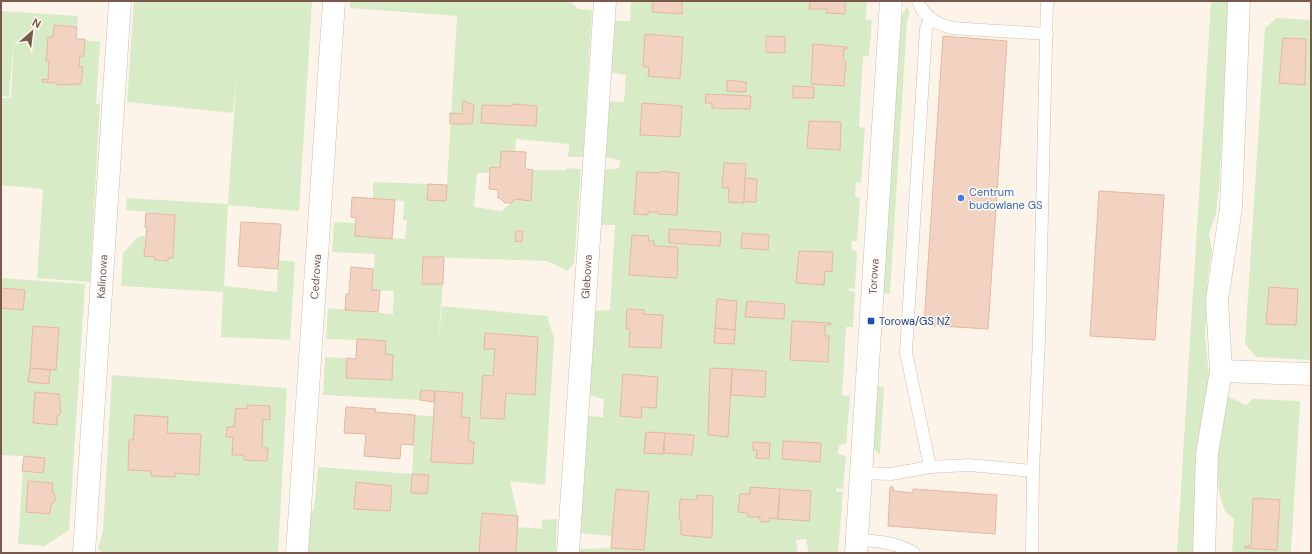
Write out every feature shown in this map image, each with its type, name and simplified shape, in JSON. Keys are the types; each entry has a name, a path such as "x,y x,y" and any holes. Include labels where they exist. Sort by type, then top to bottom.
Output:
{"street":[{"name":"Kalinowa","path":"84,553 120,1"},
{"name":"Cedrowa","path":"298,553 334,1"},
{"name":"Glebowa","path":"568,553 605,1"},
{"name":"Torowa","path":"856,546 891,1"},
{"path":"1204,553 1207,454 1222,371 1217,300 1231,208 1239,1"},
{"path":"1222,371 1311,374"}],"lane":[{"path":"918,1 930,18 939,25 952,28 1046,34"},
{"path":"1032,553 1033,471 1039,340 1047,1"},
{"path":"930,18 926,29 906,352 930,467"},
{"path":"861,473 891,474 930,467 969,465 1033,471"},
{"path":"856,546 887,542 904,547 914,553"}],"green space":[{"path":"134,1 312,1 299,211 228,205 224,286 277,292 278,260 295,262 290,340 221,337 223,292 121,286 123,253 138,237 145,236 144,256 173,258 175,215 126,210 127,198 228,204 237,72 233,113 127,102"},
{"path":"350,1 570,1 578,9 592,10 583,157 568,157 569,144 516,139 515,152 501,151 500,168 490,167 490,173 477,173 474,207 502,211 515,199 531,200 533,170 567,170 567,168 581,169 574,263 568,271 547,261 423,257 422,284 443,284 437,356 442,306 547,316 554,338 545,485 510,481 518,516 482,513 479,553 304,553 306,515 314,510 318,467 412,474 415,415 433,416 431,462 473,464 474,442 468,441 470,418 461,417 463,393 421,390 420,400 323,395 325,357 347,358 346,378 392,380 393,355 385,354 386,341 326,339 328,308 393,314 394,291 372,290 375,254 332,252 334,222 356,223 355,236 405,239 407,221 403,219 404,201 373,198 373,182 428,184 427,200 446,201 457,16 350,8","holes":["412,474 428,475 427,494 411,493"]},
{"path":"631,1 867,1 866,20 872,20 869,56 863,56 859,127 865,128 861,183 856,182 855,197 860,198 857,241 852,241 851,249 857,252 855,289 849,288 849,291 855,292 853,327 846,327 842,395 850,396 846,444 839,445 838,454 846,456 843,489 836,488 836,491 843,492 838,553 809,553 806,539 796,540 798,553 578,553 578,549 611,548 612,536 579,533 587,416 603,417 604,399 588,395 594,311 610,310 615,225 600,225 603,170 619,168 620,160 604,157 608,103 613,101 624,102 626,75 610,72 613,21 630,21"},
{"path":"1211,1 1230,1 1219,189 1216,213 1209,234 1212,251 1208,277 1205,335 1210,387 1197,553 1177,553"},
{"path":"907,7 910,12 907,22 890,294 883,293 900,18"},
{"path":"1,11 78,16 76,39 100,42 96,104 100,104 90,282 37,278 43,189 1,185 1,98 11,98 14,35 9,97 1,96"},
{"path":"1277,18 1311,20 1311,360 1256,357 1245,344 1265,28"},
{"path":"1,278 85,284 69,530 45,546 18,544 24,456 1,455"},
{"path":"112,375 287,388 278,553 103,553 98,549 103,530"},
{"path":"877,386 884,387 880,454 876,452 873,445"},
{"path":"1227,396 1246,405 1253,399 1300,401 1291,553 1232,553 1234,519 1225,510 1220,496 1217,467 1220,437"},
{"path":"557,519 556,553 516,553 517,527 542,529 542,520"}],"building":[{"path":"653,1 682,1 682,14 652,12"},
{"path":"810,1 845,1 845,14 826,13 827,9 809,9"},
{"path":"54,25 77,27 76,39 85,39 84,56 80,56 79,67 83,67 81,84 57,85 57,83 42,82 42,79 48,80 49,61 46,61 48,37 53,37"},
{"path":"645,34 683,37 680,79 648,76 649,67 643,67"},
{"path":"766,36 785,37 785,53 766,52"},
{"path":"943,36 1007,41 988,329 924,325"},
{"path":"1283,38 1306,39 1305,85 1279,83"},
{"path":"813,44 847,47 847,49 844,49 843,60 846,61 844,86 811,84"},
{"path":"727,80 746,82 746,92 727,91"},
{"path":"793,86 814,87 814,98 793,98"},
{"path":"706,94 751,96 750,109 712,108 712,103 705,103"},
{"path":"463,101 474,105 472,124 450,124 450,113 462,114"},
{"path":"642,103 682,106 680,137 640,135"},
{"path":"512,104 537,106 536,126 481,123 482,105 512,106"},
{"path":"809,121 841,122 840,150 807,148"},
{"path":"501,151 526,152 525,169 533,170 531,201 515,199 512,203 505,203 498,198 498,190 489,189 490,167 500,168"},
{"path":"724,163 746,164 744,203 728,202 729,188 722,188"},
{"path":"661,171 679,173 677,215 658,214 658,212 648,212 648,215 634,214 637,172 660,173"},
{"path":"745,178 757,179 756,202 744,202"},
{"path":"428,184 447,185 446,201 427,200"},
{"path":"1099,191 1164,195 1155,340 1090,336"},
{"path":"352,197 395,200 392,239 355,236 356,218 351,217"},
{"path":"146,213 175,215 173,258 168,258 168,261 155,260 155,257 144,256 147,227 145,227"},
{"path":"241,222 281,224 278,269 238,266"},
{"path":"669,229 721,232 720,246 669,243"},
{"path":"516,231 523,231 522,242 515,241"},
{"path":"742,233 769,235 768,250 741,248"},
{"path":"632,235 649,236 648,241 654,241 654,246 678,247 677,278 629,275"},
{"path":"799,251 833,252 832,272 825,271 824,285 796,283"},
{"path":"423,257 444,257 443,284 422,284"},
{"path":"351,267 373,269 372,290 380,290 378,312 345,310 346,294 349,294"},
{"path":"1269,287 1298,289 1296,325 1266,324"},
{"path":"1,288 25,290 23,310 1,308"},
{"path":"717,299 737,301 735,330 715,328"},
{"path":"747,301 785,304 784,319 745,317"},
{"path":"627,309 644,310 643,314 663,315 661,348 629,347 630,329 626,329"},
{"path":"792,321 831,323 831,325 825,325 825,336 829,336 828,362 790,360"},
{"path":"33,326 59,328 56,370 30,368"},
{"path":"715,328 735,330 734,344 714,343"},
{"path":"485,333 538,337 535,395 506,393 504,419 480,418 483,375 493,376 495,349 484,349"},
{"path":"357,339 386,341 385,354 393,355 392,380 346,378 347,358 356,359"},
{"path":"30,368 50,370 49,384 28,382"},
{"path":"710,368 732,369 728,437 708,435"},
{"path":"732,369 766,371 765,397 731,395"},
{"path":"623,374 658,377 656,408 642,407 641,418 620,416"},
{"path":"421,390 435,391 434,402 420,400"},
{"path":"435,391 463,393 461,417 470,418 468,441 474,442 473,464 431,462"},
{"path":"35,392 59,394 61,413 57,417 57,425 33,423"},
{"path":"247,405 270,406 270,420 263,419 262,448 268,448 267,461 244,460 244,455 232,455 233,437 226,437 227,427 234,427 236,408 247,409"},
{"path":"346,407 376,409 375,412 415,415 413,445 401,444 400,459 364,456 366,434 344,433"},
{"path":"135,415 168,417 167,433 201,434 199,475 175,473 175,477 151,476 151,471 128,470 129,440 133,440"},
{"path":"646,432 665,433 663,454 644,453"},
{"path":"665,433 694,435 692,455 664,453"},
{"path":"783,441 821,443 820,462 782,459"},
{"path":"753,442 770,443 769,459 756,458 757,450 753,450"},
{"path":"24,456 45,458 43,473 22,471"},
{"path":"412,474 429,475 427,494 411,493"},
{"path":"28,481 53,483 52,491 55,495 55,501 51,505 50,514 26,512"},
{"path":"356,482 392,486 390,511 354,509"},
{"path":"750,487 780,489 778,519 769,518 769,522 760,522 760,517 748,517 748,513 738,512 740,494 750,494"},
{"path":"890,487 893,487 893,491 913,493 913,489 997,495 995,534 888,526"},
{"path":"616,489 649,492 644,550 611,548"},
{"path":"780,489 811,491 809,521 778,519"},
{"path":"697,495 713,496 712,538 681,535 681,520 679,519 680,499 697,500"},
{"path":"1253,498 1280,500 1277,550 1245,548 1245,546 1251,546"},
{"path":"482,513 518,516 516,553 479,553"}],"place":[{"name":"Centrum budowlane GS","path":"961,198"},
{"name":"Torowa/GS NŻ","path":"871,321"}]}
